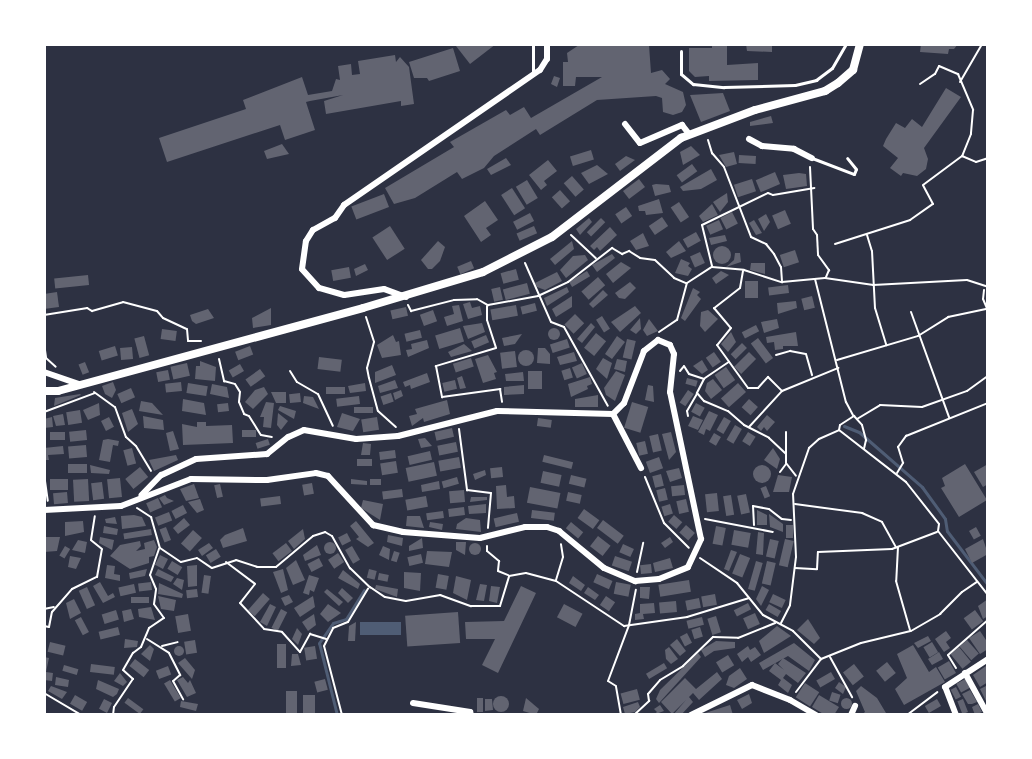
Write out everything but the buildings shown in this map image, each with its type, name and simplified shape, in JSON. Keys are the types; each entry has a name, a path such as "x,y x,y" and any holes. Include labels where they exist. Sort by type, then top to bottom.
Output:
{"street":[{"path":"406,297 384,289 344,295 319,288 302,269 306,241 313,230 335,218 344,205 532,75 545,63 547,44"},
{"path":"44,391 447,286 522,254 552,237 664,148 689,134 825,91 853,70 860,44"},
{"path":"625,124 640,143 682,125 689,134"},
{"path":"749,139 762,146 794,149 812,158"},
{"path":"46,510 130,503 156,479 196,459 267,454 288,437 304,430 356,439 398,436 497,411 613,414 624,403 644,351 655,340 670,345 674,354 670,385 701,539 696,555 677,573 635,581 604,568 559,531 525,527 486,537 403,532 373,525 328,476 316,473 267,480 191,479 142,495"},
{"path":"44,372 76,382"},
{"path":"613,414 641,468"},
{"path":"956,715 945,687 988,659"},
{"path":"963,674 988,715"},
{"path":"691,715 752,685 790,700 816,715"},
{"path":"413,703 470,712 471,715"},
{"path":"851,715 855,706"}],"lane":[{"path":"532,75 533,44"},
{"path":"681,51 681,74 693,84 724,87 795,85 807,84 832,68 846,44"},
{"path":"812,158 854,174 855,165 847,158"}],"path":[{"path":"960,83 982,44"},
{"path":"835,244 910,220 933,204 923,185 962,156 971,134 973,110 958,74 939,66 935,74 920,84"},
{"path":"715,124 715,132 708,138 712,153 724,167 751,237 766,244 774,254 781,267 782,282"},
{"path":"962,156 976,162 988,158"},
{"path":"812,158 809,173 814,188 813,229 817,235 818,255 829,270 825,278"},
{"path":"712,267 702,225 768,193 773,195 814,188"},
{"path":"571,234 597,259"},
{"path":"867,234 872,251 875,308 886,345"},
{"path":"406,297 411,311 454,300 477,299 488,305 538,296 568,282 612,248 622,254 629,251 640,258 655,260 674,278 687,283"},
{"path":"522,254 551,322 564,327 613,414"},
{"path":"650,336 666,330 677,320 687,283 712,267 744,270 782,282 825,278 873,285 967,280 986,287 983,299 988,310 937,321 918,336 837,360"},
{"path":"744,270 740,275 740,288 714,308 731,328 717,345 748,388 758,388 768,377 782,391"},
{"path":"815,279 854,416 866,440 864,449"},
{"path":"44,315 87,308 92,311 123,302 157,311 163,318 187,329 188,341 210,342 214,348"},
{"path":"488,305 487,320 496,348 436,366 442,397 500,389 502,402 497,411"},
{"path":"363,308 374,342 367,368 378,411 395,424 398,436"},
{"path":"911,312 949,418"},
{"path":"44,343 46,358 115,407 126,437 136,446 156,479"},
{"path":"204,351 218,358 224,381 235,384 244,414 249,416 261,435 288,437"},
{"path":"776,355 790,351 806,354 813,376"},
{"path":"688,416 687,411 704,379 729,362"},
{"path":"670,385 684,366 689,374 704,379"},
{"path":"748,427 782,391 839,368"},
{"path":"290,371 297,382 318,394 334,422 332,435"},
{"path":"857,420 880,405 912,408 943,400 967,391 988,376"},
{"path":"44,412 95,393"},
{"path":"697,393 704,401 728,411 769,438 786,454"},
{"path":"897,474 903,463 898,447 906,436 988,403"},
{"path":"781,623 790,605 795,568 793,504 797,476 809,448 819,439 839,430 840,425 854,416"},
{"path":"456,420 460,452 467,470 467,490 491,493 487,551 499,561 498,571 509,576 535,574 556,581 624,626 687,617 749,598"},
{"path":"839,430 897,474 939,524 938,531 988,595"},
{"path":"780,472 786,463 786,432"},
{"path":"786,463 797,476"},
{"path":"641,468 664,523 696,555 737,583 775,623"},
{"path":"44,474 46,510"},
{"path":"113,715 114,707 133,679 123,670 149,628 164,618 154,604 156,589 150,575 160,548 151,517 130,503"},
{"path":"793,504 862,513 882,522 897,547 896,581 911,631"},
{"path":"754,526 753,506 769,509 782,519 794,520"},
{"path":"44,626 49,627 52,612 72,589 97,577 102,549 91,540 97,524 94,508"},
{"path":"697,510 705,519 773,532"},
{"path":"556,581 563,557 559,531"},
{"path":"795,568 817,569 818,552 897,547 938,531"},
{"path":"160,548 181,562 197,558 212,568 226,562 243,561 257,567 276,567 313,536 325,532 332,536 350,568 370,587 381,596 406,601 440,595 471,606 500,606 509,576"},
{"path":"226,562 255,584 240,603 264,629 282,632 300,652 310,634 326,639"},
{"path":"790,700 821,659 861,643 911,631 940,614 977,582"},
{"path":"342,715 324,646 333,628 348,622 370,587"},
{"path":"46,609 56,606"},
{"path":"46,609 52,612"},
{"path":"963,674 948,655 988,620"},
{"path":"634,715 649,701 648,694 660,680 683,666 713,637 738,638 781,623 821,659"},
{"path":"621,715 616,686 608,681 629,625"},
{"path":"145,639 169,653 180,675 173,681 183,699"},
{"path":"161,646 178,642"},
{"path":"829,656 850,690 855,706"},
{"path":"907,715 945,687"},
{"path":"44,693 81,715"}],"water":[{"path":"360,622 401,622 401,635 360,635"}],"waterway":[{"path":"844,426 859,432 922,487 945,519 947,531 988,585"},
{"path":"337,715 319,643 333,623 346,619 364,590"}]}
